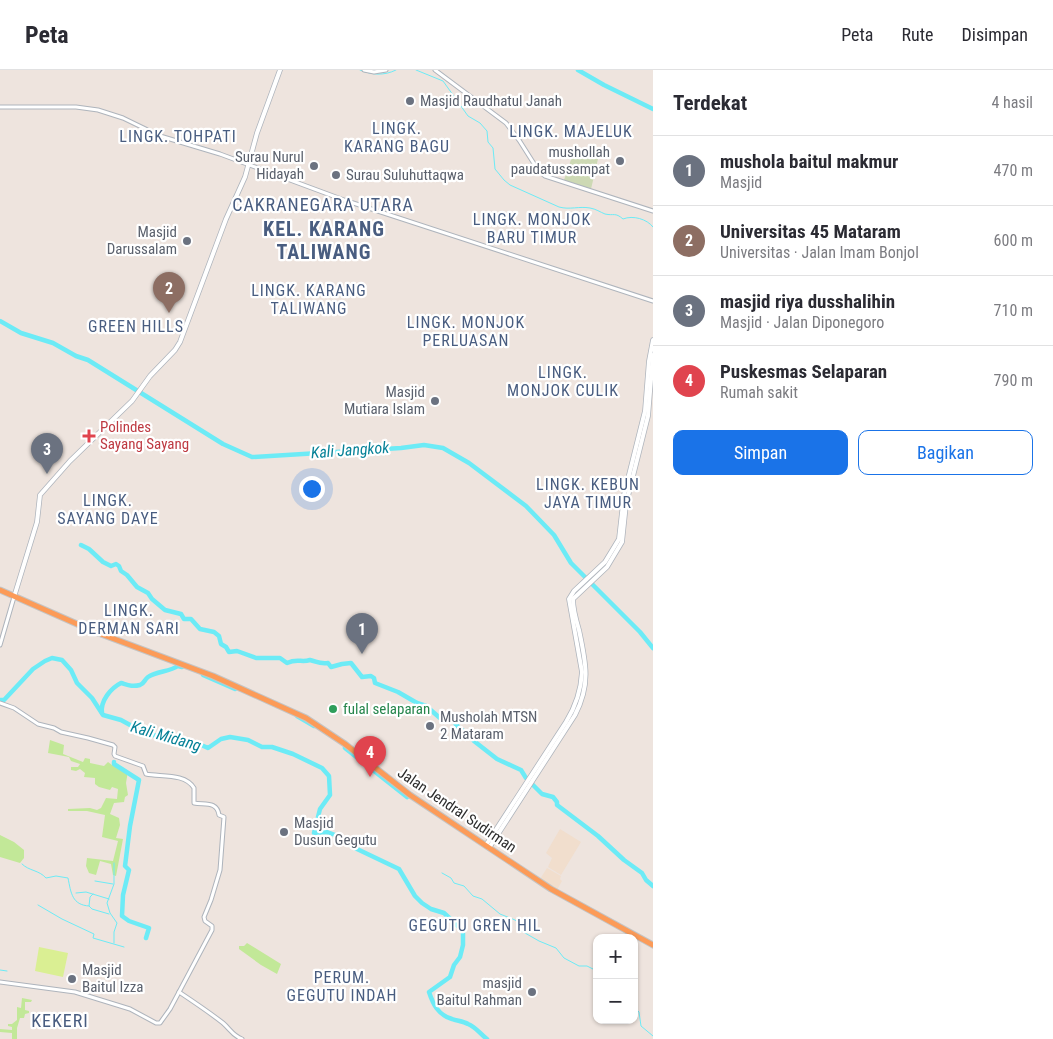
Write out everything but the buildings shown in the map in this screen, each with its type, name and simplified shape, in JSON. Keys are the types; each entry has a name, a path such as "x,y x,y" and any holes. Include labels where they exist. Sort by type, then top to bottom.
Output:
{"highway":[{"name":"Jalan Jendral Sudirman","path":"0,589 93,631 196,669 278,704 314,722 410,795 569,900 653,945"}],"main road":[{"path":"15,596 37,522 38,501 41,494 70,461 126,408 180,342 249,165 257,132 280,70"},
{"path":"488,846 532,777 575,715 584,694 586,662 573,601 581,587 615,555 623,540 624,510 630,478 647,420 649,361 653,340"},
{"path":"648,403 653,355"}],"street":[{"path":"364,70 374,72 386,70"},
{"path":"435,70 506,123 538,170 545,176 653,211"},
{"path":"0,107 76,107 98,110 123,118 160,136 220,154 344,200 653,301"},
{"path":"0,645 15,596"},
{"path":"0,703 14,708 38,724 61,732 113,745 115,747 115,756 143,766 146,774 171,776 189,782 194,788 194,803 216,807 219,816 224,816 220,870 204,918 212,926 212,930 175,1000 161,1022 158,1024 130,1009 75,992 0,982"},
{"path":"179,992 206,1010 234,1035 242,1039"}],"shaded area":[{"path":"560,829 581,842 561,875 548,867 552,858 546,853"},
{"path":"547,868 561,876 560,879 562,881 557,890 540,879"}],"green space":[{"path":"575,148 599,155 596,167 599,168 598,173 595,172 591,189 564,180"},
{"path":"50,740 64,745 63,754 83,762 85,758 90,759 90,763 104,766 108,762 112,765 117,764 128,771 126,783 128,795 125,797 124,802 114,803 110,814 119,818 120,825 116,838 123,839 116,876 113,875 111,864 100,861 96,875 89,873 86,866 87,858 113,861 118,841 102,837 105,815 87,811 68,811 68,809 90,808 97,810 101,808 106,798 117,799 118,789 112,787 110,790 99,787 95,784 95,778 84,777 85,773 80,769 76,771 71,770 71,767 78,767 80,764 71,761 69,757 48,753"},
{"path":"0,835 24,850 24,858 20,863 0,857"},
{"path":"247,943 281,964 277,974 239,949 239,946 244,946"},
{"path":"39,947 68,953 63,977 35,971"},
{"path":"22,998 32,1000 31,1002 25,1002 25,1010 29,1011 29,1013 25,1014 24,1018 20,1018 17,1028 17,1039 12,1039 12,1033 0,1032 0,1029 12,1030 12,1027 8,1026 8,1024 12,1024 17,1020 17,1007 21,1008"}],"waterway":[{"path":"360,70 378,74 396,70"},
{"path":"416,70 443,81 468,116 480,123 487,131 488,142 493,148 495,169 510,185 559,207 590,208 605,214 616,215 623,219 631,217 640,218 653,227"},
{"path":"578,70 653,109"},
{"name":"Kali Jangkok","path":"0,321 21,333 53,343 76,356 88,360 223,444 252,457 424,445 443,448 469,463 526,506 554,535 571,563 640,632 653,648"},
{"path":"81,545 89,549 103,562 111,566 116,564 119,566 121,571 137,587 148,593 165,610 181,614 184,619 191,619 200,629 214,632 219,636 221,644 229,652 237,651 256,658 280,658 287,663 310,660 328,663 331,667 351,663 362,677 371,676 374,678 375,683 426,706 440,718 454,722 497,759 521,770 526,778 542,794 553,797 557,805 642,873 653,886"},
{"name":"Kali Midang","path":"0,700 4,700 33,669 45,661 52,658 62,660 71,670 77,683 92,698 103,715 121,720 141,731 163,738 199,744 208,748 221,739 230,737 248,740 262,747 272,747 293,754 322,768 329,776 330,795 320,809 314,833 327,832 335,835 357,849 399,869 415,896 422,903 431,909 444,913 459,927 463,932 463,945 460,957 454,965 450,977 429,992 434,1005 443,1015 471,1025 487,1039"},
{"path":"102,713 107,695 121,683 132,686 140,685 152,675 178,666 182,667"},
{"path":"203,675 235,689"},
{"path":"297,716 314,726"},
{"path":"345,748 407,797"},
{"path":"114,762 114,764 139,780 130,826 125,866 129,870 123,895 122,916 129,921 149,928 146,938"},
{"path":"114,863 114,884 107,903 110,913 117,923 114,932 114,943"},
{"path":"22,864 46,878 56,876 68,878 73,897 79,903 89,906"},
{"path":"442,873 451,878 454,883 464,886 473,896 482,899 500,914 518,922 518,929 556,948 564,958 579,966 587,966 593,969"},
{"path":"95,881 113,884"},
{"path":"76,893 86,892 109,899"},
{"path":"93,894 90,897 89,906 92,909 109,914"},
{"path":"38,905 94,934 93,938 124,947"},
{"path":"0,970 7,971"},
{"path":"638,1011 641,1026 653,1036"}],"place":[{"name":"Masjid Raudhatul Janah","path":"410,101"},
{"name":"mushollah paudatussampat","path":"620,161"},
{"name":"Surau Nurul Hidayah","path":"314,166"},
{"name":"Surau Suluhuttaqwa","path":"336,175"},
{"name":"Masjid Darussalam","path":"187,241"},
{"name":"Universitas 45 Mataram","path":"169,313"},
{"name":"Masjid Mutiara Islam","path":"435,401"},
{"name":"Polindes Sayang Sayang","path":"89,436"},
{"name":"masjid riya dusshalihin","path":"47,474"},
{"name":"mushola baitul makmur","path":"362,654"},
{"name":"fulal selaparan","path":"333,709"},
{"name":"Musholah MTSN 2 Mataram","path":"430,726"},
{"name":"Puskesmas Selaparan","path":"370,777"},
{"name":"Masjid Dusun Gegutu","path":"284,832"},
{"name":"Masjid Baitul Izza","path":"72,979"},
{"name":"masjid Baitul Rahman","path":"532,992"}],"district":[{"name":"LINGK. MAJELUK","path":"571,131"},
{"name":"LINGK. TOHPATI","path":"178,136"},
{"name":"LINGK. KARANG BAGU","path":"397,137"},
{"name":"CAKRANEGARA UTARA","path":"323,204"},
{"name":"LINGK. MONJOK BARU TIMUR","path":"532,228"},
{"name":"KEL. KARANG TALIWANG","path":"324,240"},
{"name":"LINGK. KARANG TALIWANG","path":"309,299"},
{"name":"GREEN HILLS","path":"136,326"},
{"name":"LINGK. MONJOK PERLUASAN","path":"466,331"},
{"name":"LINGK. MONJOK CULIK","path":"563,381"},
{"name":"LINGK. KEBUN JAYA TIMUR","path":"588,493"},
{"name":"LINGK. SAYANG DAYE","path":"108,509"},
{"name":"LINGK. DERMAN SARI","path":"129,619"},
{"name":"GEGUTU GREN HIL","path":"475,925"},
{"name":"PERUM. GEGUTU INDAH","path":"342,986"},
{"name":"KEKERI","path":"60,1020"}]}
